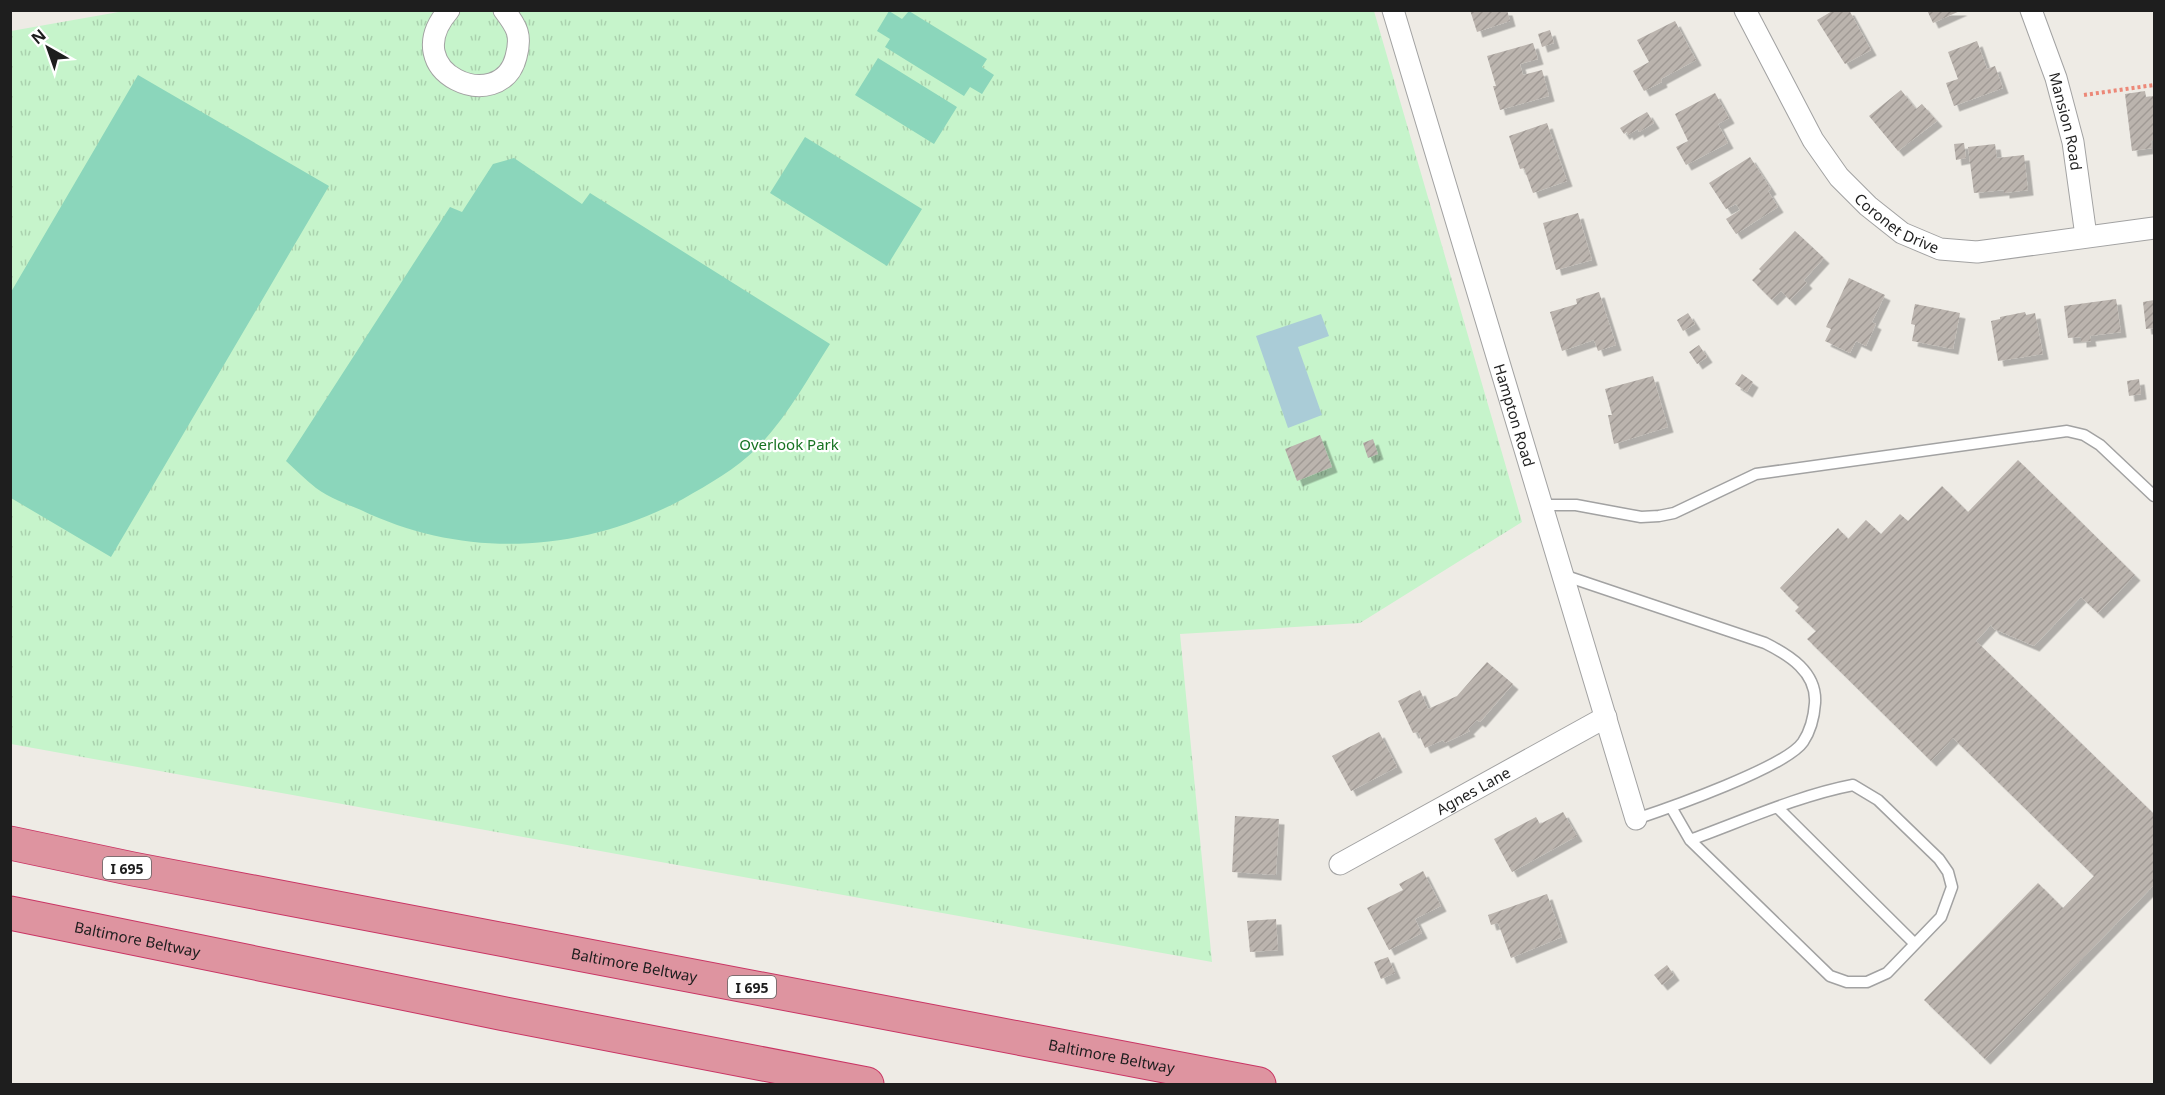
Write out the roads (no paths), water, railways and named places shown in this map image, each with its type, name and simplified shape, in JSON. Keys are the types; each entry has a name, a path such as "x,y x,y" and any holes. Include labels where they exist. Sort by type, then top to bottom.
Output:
{"highway":[{"name":"Baltimore Beltway","path":"10,843 155,873 1259,1084"},
{"name":"Baltimore Beltway","path":"10,913 494,1012 867,1084"}],"street":[{"path":"449,10 439,22 434,40 436,57 446,74 464,84 484,86 502,78 514,63 520,43 516,25 504,10"},
{"name":"Hampton Road","path":"1393,10 1636,819"},
{"name":"Coronet Drive","path":"1745,10 1813,140 1839,177 1868,206 1902,233 1941,249 1977,252 2154,228"},
{"name":"Mansion Road","path":"2031,10 2056,78 2073,142 2086,236"},
{"name":"Agnes Lane","path":"1340,864 1606,717"}],"lane":[{"path":"1542,505 1576,505 1641,517 1659,516 1674,513 1756,474 2067,431 2084,435 2100,445 2154,496"},
{"path":"1563,575 1765,643 1792,657 1807,673 1815,695 1814,720 1803,743 1785,758 1671,807 1636,819"},
{"path":"1671,807 1690,840 1830,976 1847,982 1867,982 1887,973 1941,917 1949,900 1952,886 1939,859 1878,800 1853,785 1834,788 1690,840"},
{"path":"1778,808 1915,944"}],"water":[{"path":"1321,314 1329,336 1298,347 1322,415 1288,428 1256,336"}],"park label":[{"name":"Overlook Park","path":"789,444"}]}
